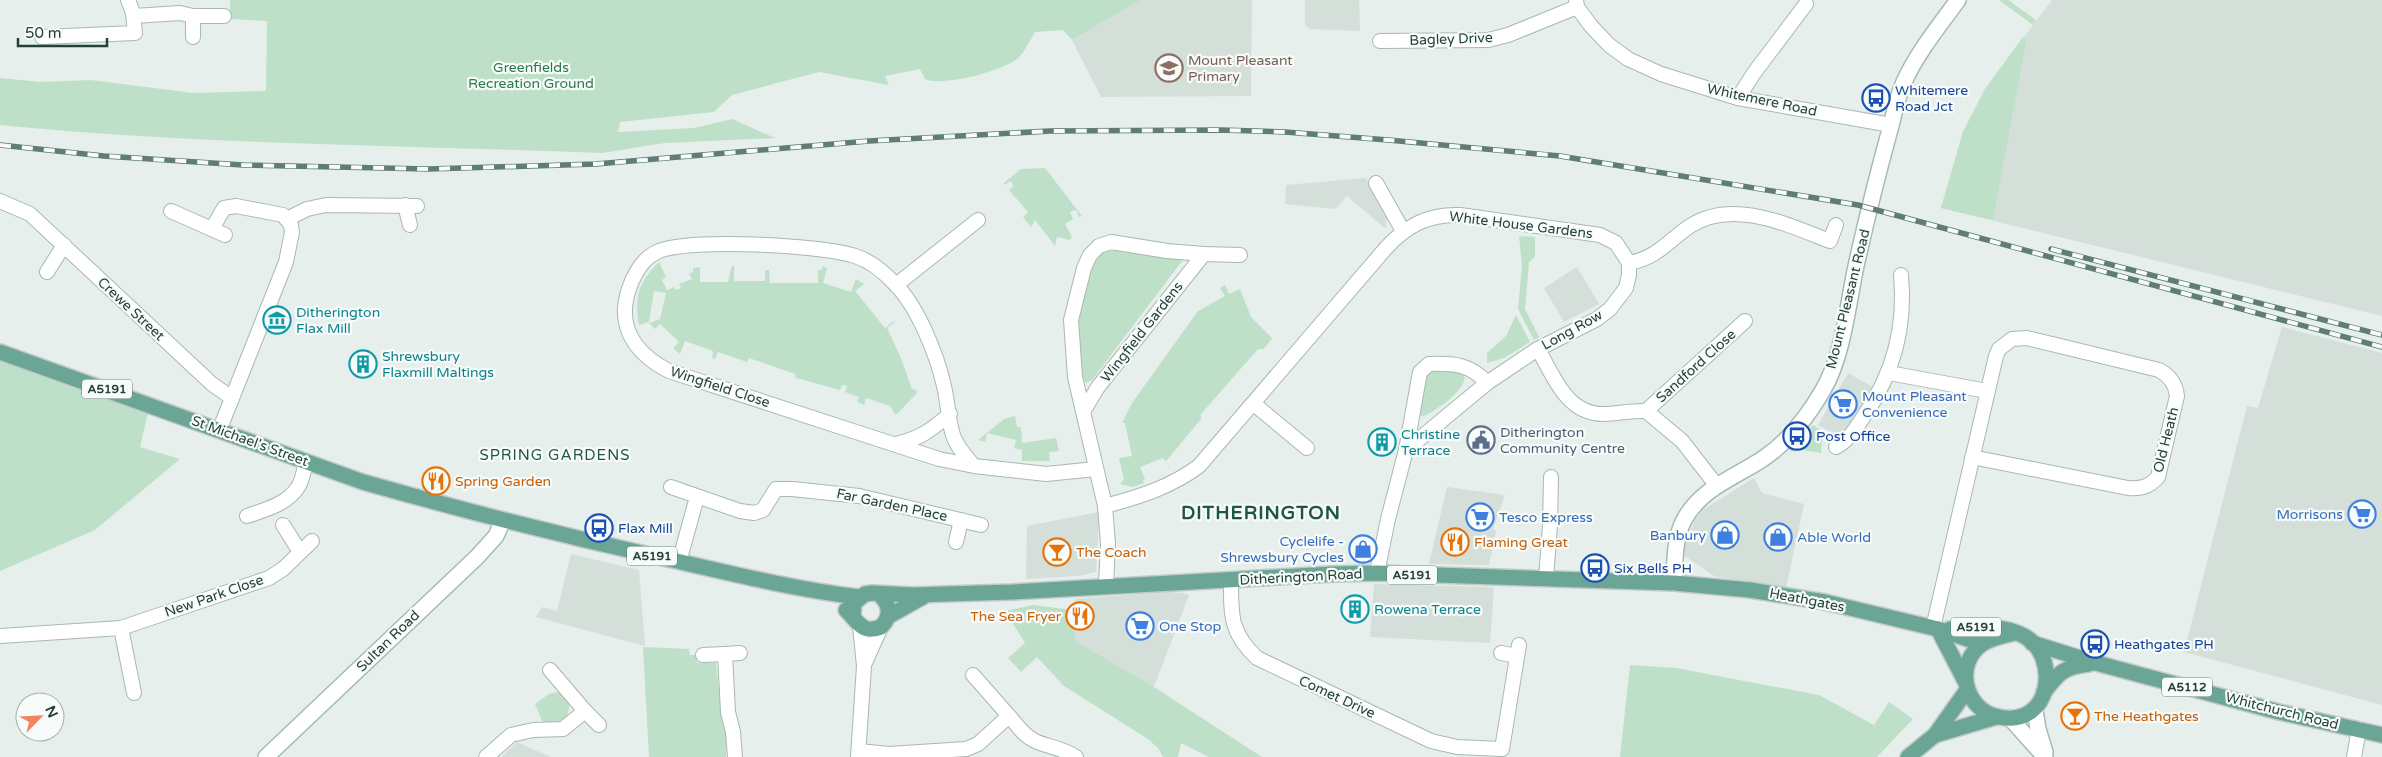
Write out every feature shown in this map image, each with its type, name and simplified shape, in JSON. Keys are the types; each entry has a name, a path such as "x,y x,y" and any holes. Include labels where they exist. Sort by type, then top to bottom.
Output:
{"main road":[{"name":"St Michael's Street","path":"0,352 362,482 503,520"},
{"name":"Ditherington Road","path":"503,520 679,562 802,588 860,597 872,593 929,595 1377,573 1674,583"},
{"name":"Heathgates","path":"1674,583 1750,590 1825,602 1936,628 1982,644"},
{"name":"Ditherington Road","path":"802,588 830,599 857,622"},
{"path":"860,597 854,603 857,622 867,630 885,621 889,608 879,594"},
{"name":"Ditherington Road","path":"885,621 929,595"},
{"name":"A5191","path":"1966,686 1936,628 1987,626 2014,633"},
{"path":"2003,718 1978,707 1966,686 1966,667 1972,654 1982,644 2014,633"},
{"name":"A5112","path":"2014,633 2024,636 2039,651 2045,670 2044,692 2035,710"},
{"name":"Whitchurch Road","path":"2032,643 2096,663 2279,712 2382,735"},
{"name":"Whitchurch Road","path":"2044,692 2059,673 2073,666 2096,663"},
{"path":"1908,757 1935,735 1966,686"},
{"path":"1935,735 2003,718 2022,717 2035,710"}],"street":[{"path":"42,38 135,33 134,16 128,0"},
{"name":"Mount Pleasant Road","path":"1674,583 1675,550 1683,521 1694,505 1717,486 1764,458 1786,441 1808,414 1824,388 1836,355 1873,193 1904,81 1935,31 1958,0"},
{"name":"Whitemere Road","path":"1576,3 1591,26 1609,45 1628,59 1661,74 1738,98 1892,126"},
{"name":"Bagley Drive","path":"1380,41 1488,40 1508,35 1576,3"},
{"path":"1738,98 1754,72 1807,5"},
{"path":"134,16 180,13 193,16 224,16"},
{"path":"193,16 193,37"},
{"path":"1376,183 1403,231"},
{"name":"Crewe Street","path":"0,201 30,214 212,384 232,398"},
{"path":"287,219 307,209 326,205 411,206 410,224"},
{"path":"171,211 218,232 224,208 230,206 276,212 287,219 292,232 286,262 219,431"},
{"path":"1629,263 1653,256 1692,225 1717,215 1731,213 1760,217 1830,241 1836,225"},
{"name":"White House Gardens","path":"1105,506 1162,488 1183,478 1199,466 1254,404 1361,276 1403,231 1418,222 1445,215 1583,232 1609,238 1620,248 1629,263"},
{"path":"896,285 978,220"},
{"path":"1106,585 1108,544 1105,506 1075,376 1071,320 1084,268 1090,255 1099,246 1112,242 1167,251 1240,255"},
{"path":"47,272 64,245"},
{"name":"Wingfield Close","path":"974,466 962,451 953,435 944,385 925,334 910,304 896,285 877,267 863,260 827,250 698,245 659,251 643,262 627,292 625,308 626,325 634,342 643,354 669,371 939,459 974,466 1046,474 1096,469"},
{"name":"Wingfield Gardens","path":"1083,412 1098,387 1204,254"},
{"name":"Long Row","path":"1406,450 1487,383 1538,349 1597,319 1610,309 1626,288 1629,263"},
{"path":"1836,447 1842,444 1856,428 1881,391 1889,373 1896,352 1902,322 1903,299 1900,274"},
{"name":"Sandford Close","path":"1646,411 1745,321"},
{"name":"Old Heath","path":"1936,628 1972,457 1999,349 2012,340 2027,338 2159,370 2170,377 2176,389 2177,396 2158,477 2152,484 2144,488 2128,488 1972,457"},
{"path":"1538,349 1572,404 1585,412 1603,414 1646,411 1682,441 1717,486"},
{"path":"1377,573 1388,519 1406,450 1420,372 1429,364 1452,363 1477,372 1487,383"},
{"path":"1889,373 1987,392"},
{"path":"1254,404 1307,448"},
{"path":"894,444 914,440 930,431 950,414"},
{"path":"247,516 272,507 293,493 300,482 306,461"},
{"path":"1546,579 1551,477"},
{"path":"672,487 698,497 679,562"},
{"name":"Far Garden Place","path":"698,497 740,511 754,513 766,507 774,492 780,488 792,488 859,496 981,525"},
{"name":"Sultan Road","path":"266,757 476,557 496,536 503,520"},
{"path":"956,542 961,520"},
{"path":"283,525 300,552"},
{"name":"New Park Close","path":"0,636 121,628 269,578 283,569 312,541"},
{"name":"Comet Drive","path":"1231,580 1231,616 1234,629 1257,658 1431,742 1457,748 1501,753 1518,651 1501,653"},
{"path":"864,666 885,621"},
{"path":"857,622 864,666 859,754 889,756 966,749 978,744 1009,716"},
{"path":"121,628 134,693"},
{"path":"703,655 740,653"},
{"path":"725,654 728,712 733,732 735,757"},
{"path":"550,670 599,725"},
{"path":"973,675 1026,735 1076,757"},
{"path":"2035,710 2046,757"},
{"path":"486,757 511,735 533,730 563,729 585,711"},
{"path":"2003,718 2046,757"},
{"path":"2354,757 2359,730"}],"shaded area":[{"name":"Mount Pleasant Primary","path":"1141,0 1252,0 1251,96 1101,97 1072,40"},
{"name":"Mount Pleasant Primary","path":"1305,0 1359,0 1360,31 1310,29 1305,25"},
{"path":"2052,0 2382,0 2382,316 1941,208 1963,132 1985,89"},
{"path":"1366,178 1387,213 1386,229 1347,196 1335,209 1285,204 1286,185"},
{"path":"1577,267 1599,304 1564,322 1544,288"},
{"path":"2282,327 2382,353 2382,705 2184,652 2247,406 2258,408"},
{"path":"1848,373 1875,388 1844,439 1818,425"},
{"path":"1754,478 1762,493 1804,504 1786,588 1714,576 1682,554 1695,520 1704,509"},
{"path":"1447,487 1505,495 1493,529 1496,531 1489,565 1429,564"},
{"path":"1099,512 1096,572 1079,576 1026,579 1027,526"},
{"path":"571,554 639,570 645,646 536,617 542,607 557,611"},
{"path":"1374,584 1494,587 1490,643 1370,637"},
{"path":"1166,592 1189,595 1154,687 1076,641 1073,610 1075,599"},
{"path":"517,742 551,757 501,757"}],"green space":[{"name":"Greenfields Recreation Ground","path":"230,0 1141,0 1072,40 1063,30 1035,32 1021,55 1011,63 973,76 933,81 925,79 920,69 885,76 889,85 819,72 732,95 714,112 620,122 618,132 694,128 732,119 775,138 665,143 602,153 225,141 75,132 0,125 0,78 41,82 91,80 193,93 266,91 267,21 230,19"},
{"path":"1999,0 2008,0 2036,20 2033,25"},
{"path":"2023,37 2026,42 1993,220 1941,208 1963,132 1985,89"},
{"path":"1045,168 1082,216 1079,217 1076,210 1070,212 1073,219 1065,224 1072,237 1070,240 1057,237 1055,246 1035,220 1031,227 1023,217 1028,212 1009,190 1014,186 1010,181 1005,185 1004,183 1021,169"},
{"path":"1519,236 1535,237 1535,257 1529,262 1525,309 1539,337 1534,340 1518,309 1522,266"},
{"path":"1111,248 1183,257 1182,261 1092,380 1086,383 1082,377 1077,326 1090,266 1099,254"},
{"path":"659,262 666,277 662,280 667,290 674,287 676,290 681,288 679,284 692,279 689,274 693,272 693,268 700,267 700,282 728,282 732,266 734,266 734,281 765,281 765,270 769,270 770,283 818,283 818,270 822,270 822,266 827,268 823,283 851,292 856,279 864,284 855,291 885,328 895,322 887,328 901,358 912,389 916,390 917,393 895,414 890,406 866,398 864,405 857,402 859,397 845,392 847,386 842,385 840,390 796,378 795,374 749,358 747,362 718,352 715,359 712,358 713,351 685,341 680,354 673,348 679,342 660,324 655,329 649,323 660,319 666,293 654,291 649,322 639,325 637,306 639,290 646,277"},
{"path":"1225,285 1229,294 1240,289 1251,317 1272,338 1264,349 1258,349 1201,414 1201,419 1167,460 1165,461 1163,458 1140,467 1145,479 1143,480 1144,483 1133,487 1120,484 1124,479 1119,458 1132,456 1125,423 1122,423 1132,403 1198,311 1225,296 1220,288"},
{"path":"1516,315 1530,342 1504,358 1487,363 1487,353 1506,336"},
{"path":"0,359 148,413 140,447 180,459 95,530 0,571"},
{"path":"1438,369 1461,372 1465,378 1463,384 1454,396 1422,417 1418,412 1425,380 1432,371"},
{"path":"1015,416 1017,427 1021,427 1022,443 1056,438 1059,451 1049,452 1050,461 1022,461 1022,450 1014,448 1016,440 987,433 985,442 978,440 1004,419"},
{"path":"1813,425 1828,434 1822,439 1821,453 1803,450 1790,452"},
{"path":"1033,605 1073,610 1076,641 1154,687 1262,757 1209,757 1181,743 1178,757 1163,757 1158,748 1148,739 1064,686 1037,657 1021,672 1008,658 1025,643 1005,611"},
{"path":"643,647 689,649 690,655 696,655 697,663 716,663 722,721 726,734 726,757 649,757"},
{"path":"1630,665 1676,668 1819,695 1874,725 1889,702 1913,719 1877,757 1620,757"},
{"path":"557,692 565,696 570,703 567,717 554,724 542,721 535,704 549,694"}],"railway":[{"path":"0,145 104,156 243,165 429,169 596,164 869,141 1050,131 1221,130 1285,132 1388,140 1560,156 1858,205 2382,347"},
{"path":"2051,249 2382,335"}],"place":[{"name":"Mount Pleasant Primary","path":"1169,68"},
{"name":"Whitemere Road Jct","path":"1876,98"},
{"name":"Ditherington Flax Mill","path":"277,320"},
{"name":"Shrewsbury Flaxmill Maltings","path":"363,364"},
{"name":"Mount Pleasant Convenience","path":"1843,404"},
{"name":"Post Office","path":"1797,436"},
{"name":"Ditherington Community Centre","path":"1481,440"},
{"name":"Christine Terrace","path":"1382,442"},
{"name":"Spring Garden","path":"436,481"},
{"name":"Morrisons","path":"2362,514"},
{"name":"Tesco Express","path":"1480,517"},
{"name":"Flax Mill","path":"599,528"},
{"name":"Banbury","path":"1725,535"},
{"name":"Able World","path":"1778,537"},
{"name":"Flaming Great","path":"1455,542"},
{"name":"Cyclelife - Shrewsbury Cycles","path":"1363,549"},
{"name":"The Coach","path":"1057,552"},
{"name":"Six Bells PH","path":"1595,568"},
{"name":"Rowena Terrace","path":"1355,609"},
{"name":"The Sea Fryer","path":"1080,616"},
{"name":"One Stop","path":"1140,626"},
{"name":"Heathgates PH","path":"2095,644"},
{"name":"The Heathgates","path":"2075,716"}],"district":[{"name":"SPRING GARDENS","path":"555,455"},
{"name":"DITHERINGTON","path":"1261,513"}]}
